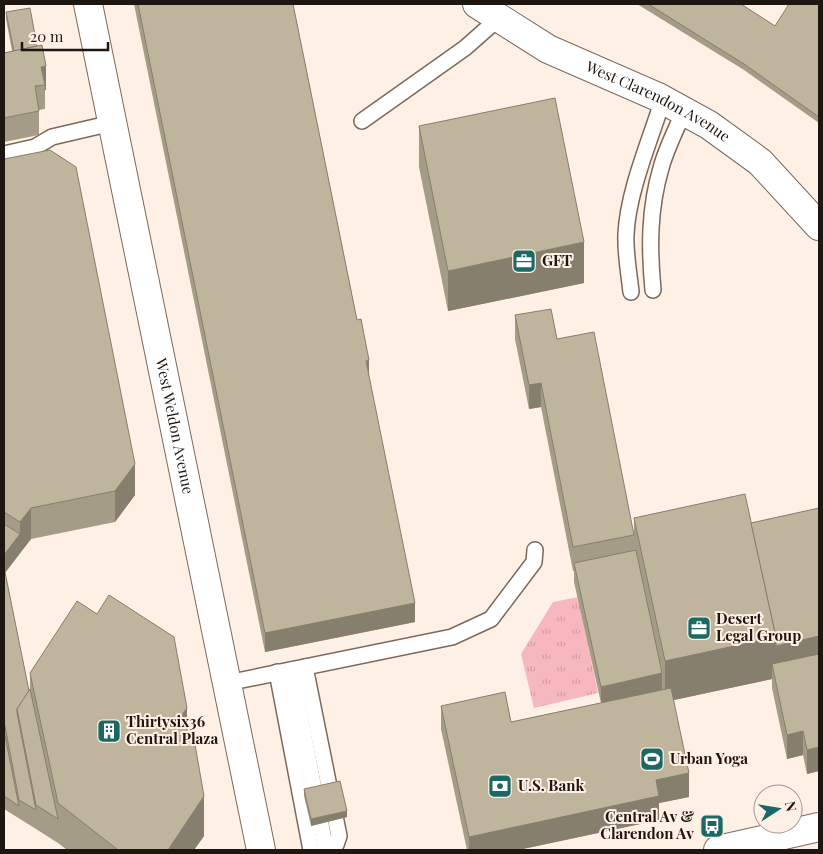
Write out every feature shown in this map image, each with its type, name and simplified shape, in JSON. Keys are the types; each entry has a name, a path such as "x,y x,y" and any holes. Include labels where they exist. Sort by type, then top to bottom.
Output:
{"street":[{"name":"West Weldon Avenue","path":"88,4 261,850"},
{"name":"West Clarendon Avenue","path":"488,11 548,49 674,105 709,125 760,162 817,220"},
{"path":"718,850 819,827"}],"lane":[{"path":"362,121 465,48 488,11"},
{"path":"653,290 649,251 654,195 674,105"},
{"path":"631,292 626,248 629,214 674,105"},
{"path":"4,154 35,147 52,137 112,123"},
{"path":"227,683 452,637 471,629 491,619 534,562 535,550"},
{"path":"291,670 325,850"},
{"path":"291,670 311,850"}],"green space":[{"path":"578,597 598,693 534,708 521,654 553,602"}],"building":[{"path":"138,4 293,4 357,320 361,319 369,360 366,361 415,603 265,633"},
{"path":"648,4 741,4 775,26 789,4 819,4 819,117 744,64"},
{"path":"30,8 37,46 14,51 6,12"},
{"path":"42,45 46,66 41,67 45,85 35,86 39,111 4,118 4,53"},
{"path":"555,98 584,242 448,271 419,126"},
{"path":"50,150 76,167 135,464 115,491 31,508 20,522 4,512 4,159"},
{"path":"551,309 557,339 594,332 634,535 573,547 541,383 529,385 515,315"},
{"path":"745,494 776,637 665,661 634,518"},
{"path":"819,508 819,636 776,646 776,637 751,523"},
{"path":"4,524 20,534 4,555"},
{"path":"636,550 662,673 601,687 574,563"},
{"path":"4,567 29,691 17,709 17,713 36,810 19,800 4,721"},
{"name":"Thirtysix36 Central Plaza","path":"109,595 174,637 187,708 176,723 193,733 204,796 168,850 118,850 58,803 30,673 77,601 97,614"},
{"path":"819,654 819,747 807,750 803,731 787,735 772,664"},
{"path":"671,688 689,773 656,780 659,796 469,837 441,706 505,692 511,722"},
{"path":"30,689 58,819 36,805 17,709"},
{"path":"5,736 19,806 4,796"},
{"path":"340,781 347,811 311,819 304,789"}],"place":[{"name":"GFT","path":"524,261"},
{"name":"Desert Legal Group","path":"699,628"},
{"name":"Thirtysix36 Central Plaza","path":"109,731"},
{"name":"Urban Yoga","path":"652,759"},
{"name":"U.S. Bank","path":"500,786"},
{"name":"Central Av & Clarendon Av","path":"712,826"}]}
